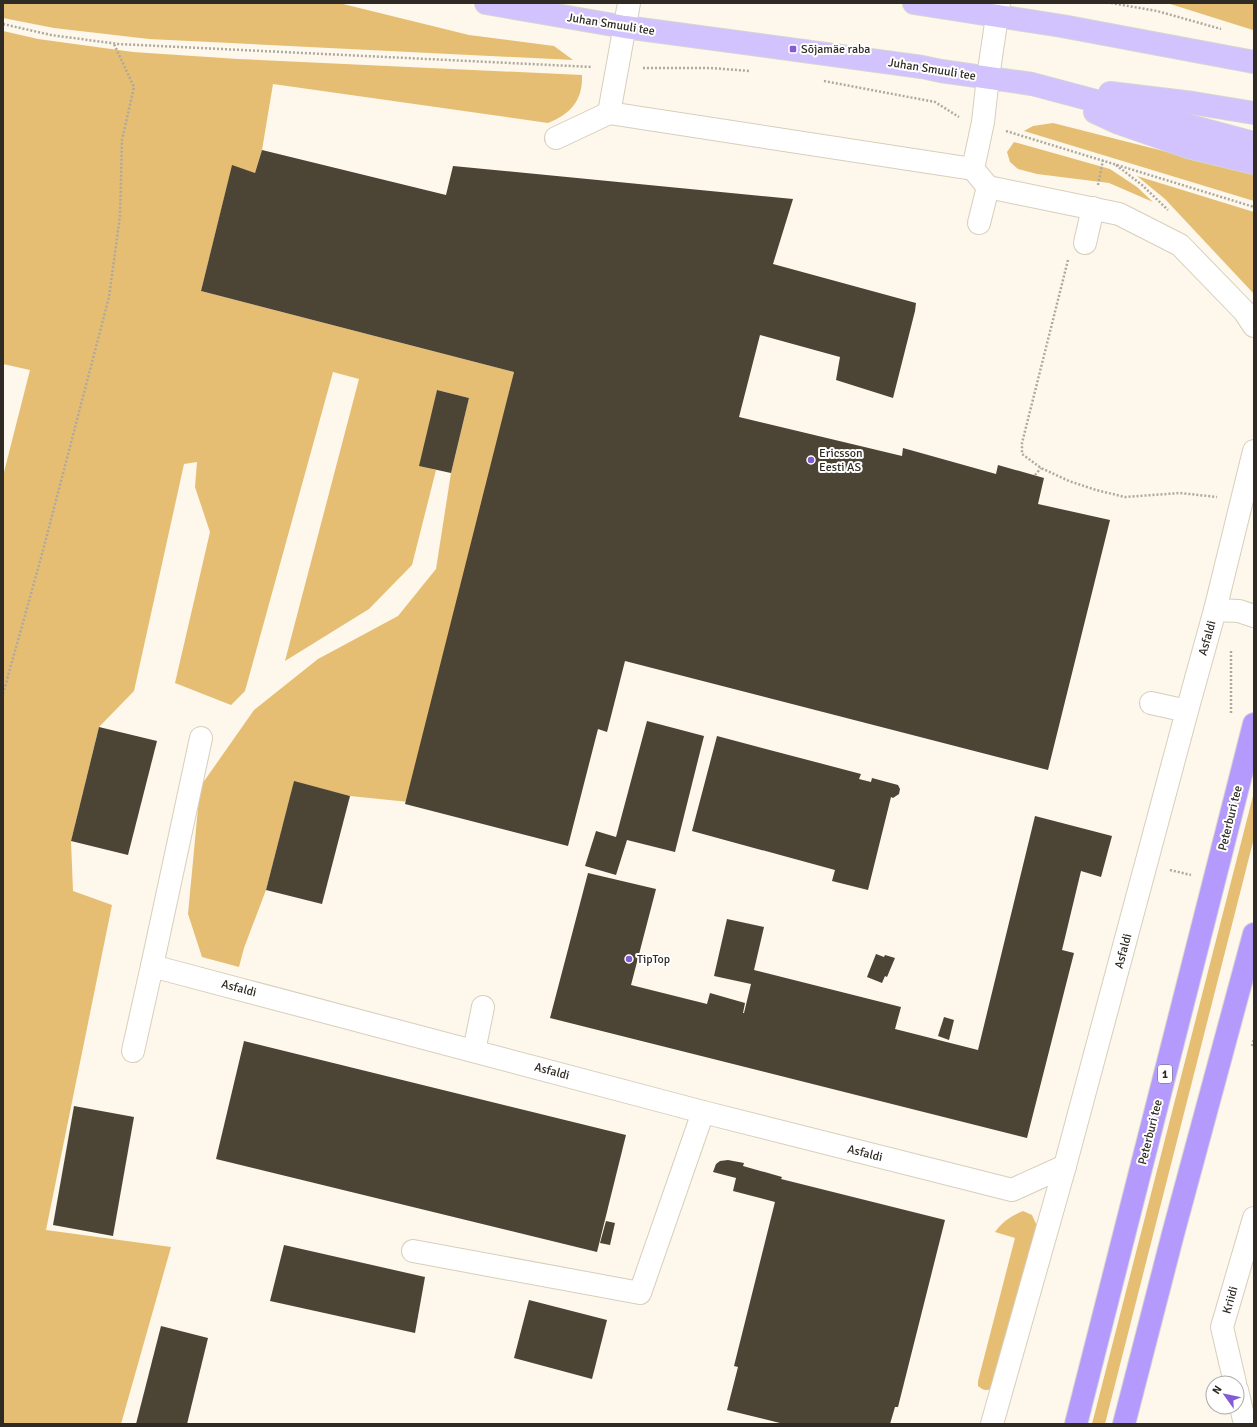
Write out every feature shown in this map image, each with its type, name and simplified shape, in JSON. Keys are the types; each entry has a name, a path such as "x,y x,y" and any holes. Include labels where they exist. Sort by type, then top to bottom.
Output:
{"highway":[{"name":"Peterburi tee","path":"1076,1424 1254,724"},
{"path":"1124,1424 1173,1234 1254,934"}],"main road":[{"name":"Juhan Smuuli tee","path":"486,3 625,27 922,67 1032,84 1254,143"},
{"path":"914,3 998,10 1062,26 1254,62"},
{"path":"1032,84 1193,103 1254,113"},
{"path":"1032,84 1126,125 1188,147 1254,163"}],"lane":[{"path":"609,113 629,3"},
{"path":"973,169 983,122 998,10"},
{"path":"556,138 609,113 973,169 988,187 1119,214 1180,245 1244,311 1254,326"},
{"path":"980,223 988,187"},
{"path":"1077,249 1094,208"},
{"path":"1215,610 1254,451"},
{"name":"Asfaldi","path":"152,966 703,1112 1012,1190 1065,1166 1215,610 1239,611 1254,616"},
{"path":"1151,702 1187,711"},
{"path":"133,1051 201,738"},
{"path":"474,1051 483,1007"},
{"path":"413,1251 640,1293 703,1112"},
{"path":"992,1424 1065,1166"},
{"name":"Kriidi","path":"1233,1375 1222,1327 1254,1218"}],"path":[{"path":"1111,3 1157,11 1224,29"},
{"path":"3,694 41,558 109,297 120,216 122,140 134,87 113,44"},
{"path":"935,102 936,94"},
{"path":"1077,249 1022,443 1022,454 1041,468 1069,481 1096,490 1125,497 1180,493 1223,498 1242,502"},
{"path":"1035,475 1041,468"}],"shaded area":[{"path":"3,3 339,3 469,35 554,46 573,60 149,39 54,28 3,18"},
{"path":"1167,3 1254,3 1254,30 1253,30"},
{"path":"3,31 38,39 133,52 238,59 582,75 580,92 574,105 563,115 548,123 273,84 262,150 255,173 232,166 201,291 514,372 409,802 350,796 294,782 266,890 244,948 239,967 202,957 188,914 200,787 254,710 318,659 398,616 436,569 451,473 469,398 437,390 420,466 436,470 412,565 369,609 285,661 359,379 333,372 245,691 231,705 175,683 210,532 195,487 197,462 184,464 134,691 99,727 71,841 73,891 112,905 46,1230 171,1247 121,1424 3,1424 3,476 30,370 3,364"},
{"path":"1053,123 1254,174 1254,201 1024,131 1033,126"},
{"path":"1014,142 1110,169 1137,187 1153,202 1109,183 1037,174 1018,169 1010,162 1007,152"},
{"path":"1137,176 1254,212 1254,294 1165,199"},
{"path":"1254,792 1254,838 1105,1424 1092,1424"},
{"path":"1023,1211 1032,1215 1037,1226 991,1389 984,1390 978,1386 978,1381 1015,1238 995,1232 1008,1219"}],"building":[{"name":"Ericsson Eesti AS","path":"262,150 446,195 453,166 793,199 773,264 916,303 915,311 893,398 836,380 840,357 760,335 739,417 902,456 903,448 996,474 998,465 1044,478 1038,504 1110,520 1048,770 625,661 607,732 598,729 568,846 405,804 514,372 201,291 232,165 255,173"},
{"path":"437,390 469,398 451,473 419,466"},
{"path":"647,721 704,736 675,852 627,840 616,875 585,866 596,831 616,837"},
{"path":"99,727 157,741 128,855 71,841"},
{"path":"717,736 861,774 859,779 871,782 872,778 898,785 900,789 899,794 893,798 891,797 868,890 832,881 835,870 692,831"},
{"path":"294,781 350,796 322,904 266,890"},
{"path":"1035,816 1112,836 1101,877 1081,871 1062,950 1074,953 1027,1138 550,1018 588,873 656,889 631,985 707,1004 710,993 745,1003 744,1013 751,984 714,976 727,919 764,927 754,970 901,1007 895,1029 978,1050"},
{"path":"876,954 884,957 885,955 895,958 887,977 885,976 882,983 867,977"},
{"path":"944,1017 954,1020 949,1040 938,1036"},
{"path":"244,1041 626,1135 597,1252 216,1159"},
{"path":"74,1106 134,1117 113,1236 53,1225"},
{"path":"728,1160 744,1163 743,1166 782,1177 781,1179 945,1220 898,1407 895,1407 890,1424 784,1424 727,1410 738,1367 734,1366 775,1202 733,1191 736,1178 713,1172 716,1164 720,1161"},
{"path":"606,1221 615,1223 610,1245 600,1243"},
{"path":"284,1245 425,1277 415,1333 270,1301"},
{"path":"529,1300 607,1320 592,1379 514,1358"},
{"path":"161,1326 208,1338 187,1424 136,1424"}],"place":[{"name":"Sõjamäe raba","path":"793,49"},
{"name":"Ericsson Eesti AS","path":"811,460"},
{"name":"TipTop","path":"629,959"}]}
